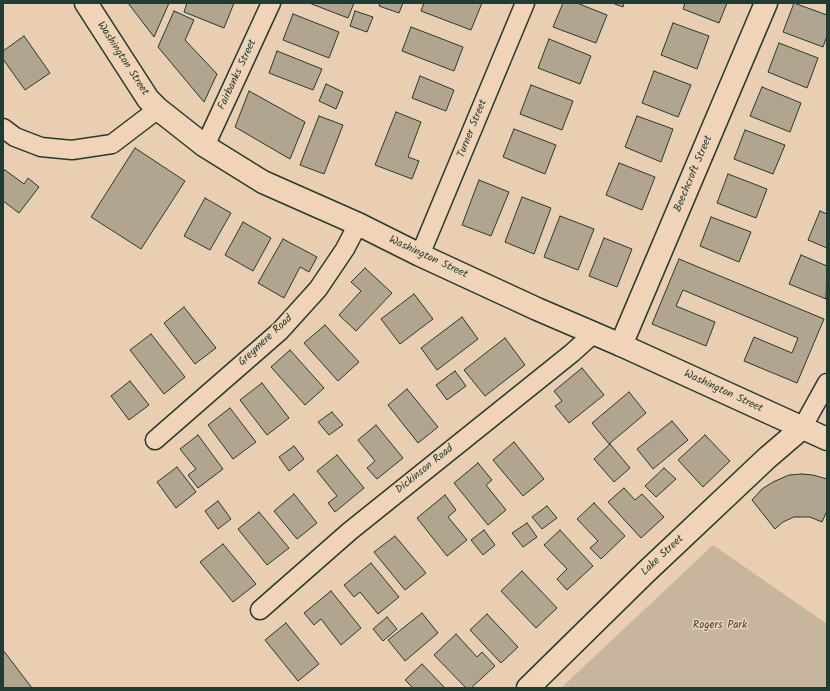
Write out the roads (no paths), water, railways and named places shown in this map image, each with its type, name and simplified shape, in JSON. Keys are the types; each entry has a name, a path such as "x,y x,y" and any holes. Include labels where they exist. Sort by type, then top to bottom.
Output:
{"main road":[{"name":"Washington Street","path":"86,3 148,99 158,109 205,146 263,182 358,224 420,255 593,334 621,345 827,439"},
{"name":"Beechcroft Street","path":"621,345 766,3"},
{"name":"Lake Street","path":"528,688 645,572 767,458 802,428"}],"street":[{"name":"Fairbanks Street","path":"205,146 271,3"},
{"name":"Turner Street","path":"420,255 525,3"},
{"path":"3,128 15,137 41,147 72,150 112,144 158,109"},
{"name":"Greymere Road","path":"154,440 280,331 318,289 345,249 358,224"},
{"name":"Dickinson Road","path":"260,610 350,530 572,353 593,334"},
{"path":"802,428 827,383"}],"park label":[{"name":"Rogers Park","path":"720,626"}]}
